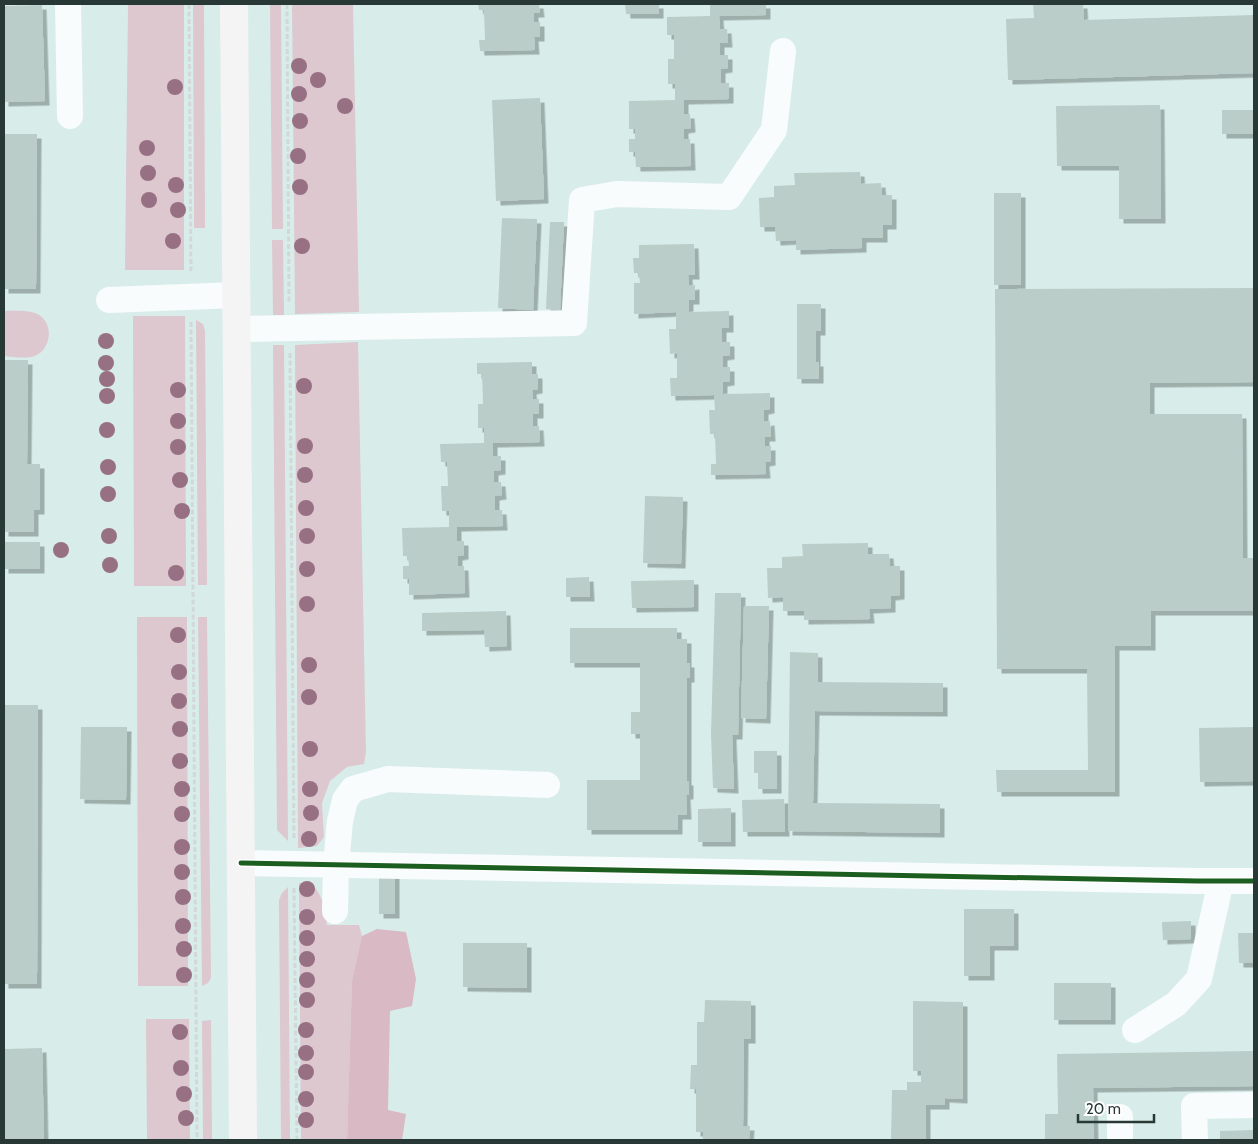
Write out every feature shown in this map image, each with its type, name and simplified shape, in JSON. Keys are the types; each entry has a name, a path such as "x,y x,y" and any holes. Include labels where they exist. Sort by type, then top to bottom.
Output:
{"main road":[{"path":"234,4 243,1140"}],"street":[{"path":"68,4 70,116"},
{"path":"237,329 574,323 582,200 617,194 729,197 774,130 783,51"},
{"path":"109,300 236,295"},
{"path":"335,911 336,865 340,821 345,800 353,789 388,779 547,785"},
{"path":"241,863 1197,882 1254,881"},
{"path":"1135,1030 1176,1004 1199,979 1221,881"},
{"path":"1195,1140 1194,1106 1254,1105"}],"path":[{"path":"189,4 196,1140"},
{"path":"287,4 297,1140"}],"shaded area":[{"path":"128,4 184,4 184,270 125,270"},
{"path":"193,4 204,4 205,228 194,228"},
{"path":"270,4 281,4 283,229 272,229"},
{"path":"292,4 353,4 359,312 295,314"},
{"path":"272,240 283,240 284,315 273,315"},
{"path":"4,311 35,313 46,322 49,334 48,341 41,352 35,356 20,358 4,356"},
{"path":"133,316 185,316 186,586 134,586"},
{"path":"196,320 203,324 205,331 207,585 198,585"},
{"path":"358,342 366,752 364,764 347,767 330,781 322,803 324,837 317,846 298,848 295,345"},
{"path":"273,345 284,345 288,841 277,830"},
{"path":"137,617 187,617 188,986 138,986"},
{"path":"198,617 207,617 211,978 208,983 202,986"},
{"path":"299,883 313,885 319,894 326,914 327,925 359,925 362,936 352,980 347,1140 301,1140"},
{"path":"288,887 290,1140 281,1140 279,900 282,893"},
{"path":"377,929 406,932 416,979 412,1006 390,1011 388,1110 406,1114 402,1140 347,1140 352,980 362,936"},
{"path":"146,1019 189,1019 190,1140 147,1140"},
{"path":"211,1020 212,1140 203,1140 202,1021"}],"building":[{"path":"478,4 539,4 540,13 534,13 534,22 540,22 540,37 534,37 535,50 480,51 479,40 485,40 484,10 479,10"},
{"path":"625,4 659,4 659,14 626,14"},
{"path":"710,4 766,4 766,15 719,16 720,29 727,29 728,43 720,43 720,55 728,55 728,68 721,69 721,83 729,83 729,99 684,100 684,114 690,114 691,128 684,129 684,139 690,139 691,166 636,167 635,152 629,152 629,139 635,139 635,129 629,129 629,101 675,100 675,84 668,84 668,59 674,59 674,35 667,35 667,17 710,16"},
{"path":"1033,4 1083,4 1084,20 1254,15 1254,73 1008,80 1006,19 1034,18"},
{"path":"42,5 45,101 4,102 4,6"},
{"path":"540,98 544,199 496,201 492,100"},
{"path":"1160,105 1161,219 1119,219 1119,166 1057,166 1056,106"},
{"path":"1222,110 1254,110 1254,134 1222,134"},
{"path":"4,134 37,134 36,289 4,289"},
{"path":"860,172 861,184 881,183 882,195 892,195 892,225 883,225 883,238 862,238 862,248 796,250 796,240 776,241 775,227 760,227 759,198 774,197 774,186 795,185 794,173"},
{"path":"994,193 1021,193 1021,285 994,285"},
{"path":"502,218 537,219 533,310 498,308"},
{"path":"550,222 564,222 560,310 546,309"},
{"path":"694,244 695,275 688,275 689,286 695,285 695,300 689,300 689,312 729,311 729,328 722,328 722,342 730,342 730,355 723,356 723,367 730,367 730,381 723,382 723,394 770,393 770,409 764,410 764,422 770,421 771,437 765,437 765,446 771,446 771,461 765,462 766,474 711,475 711,464 716,464 715,434 710,434 709,410 715,410 714,395 671,396 670,378 677,378 677,353 670,354 669,329 676,329 676,312 634,314 634,283 640,283 639,273 634,273 633,258 639,258 639,245"},
{"path":"1254,288 1254,382 1150,383 1150,414 1242,414 1243,558 1254,558 1254,611 1151,611 1151,646 1115,646 1115,792 997,792 996,770 1088,770 1087,669 997,669 995,289"},
{"path":"797,304 821,304 821,331 816,331 816,362 819,362 819,379 797,379"},
{"path":"4,360 28,360 27,464 40,464 40,510 34,510 34,532 4,532"},
{"path":"532,362 532,374 538,374 538,389 532,390 533,399 539,399 539,414 533,414 533,426 539,426 540,442 493,443 493,456 501,456 501,470 494,471 494,482 501,482 502,495 495,496 495,510 502,510 503,526 457,527 457,541 464,541 464,555 458,556 458,566 464,566 465,593 409,595 409,579 403,579 403,566 409,566 408,556 403,556 402,528 449,527 449,511 442,511 441,486 448,486 447,462 441,462 440,444 484,443 484,428 478,428 478,404 483,404 482,374 477,374 477,363"},
{"path":"645,496 683,497 681,564 643,563"},
{"path":"4,542 40,542 40,569 4,569"},
{"path":"868,543 868,554 889,554 890,566 900,566 900,595 891,596 891,608 869,609 870,619 804,620 804,611 783,611 783,597 768,598 767,568 782,568 782,557 803,556 802,544"},
{"path":"589,577 590,597 566,597 566,578"},
{"path":"694,580 694,607 632,608 631,581"},
{"path":"715,593 741,593 738,735 732,735 734,789 713,788 711,734"},
{"path":"744,606 769,606 766,719 741,718"},
{"path":"506,611 507,646 485,647 484,630 422,631 422,613"},
{"path":"570,628 677,628 677,639 687,639 687,663 690,663 690,678 687,678 687,781 689,781 689,795 686,795 687,815 678,815 678,830 587,830 587,780 640,780 640,734 631,734 631,712 640,712 640,663 570,663"},
{"path":"790,652 818,653 818,682 943,683 943,712 815,711 813,803 940,804 940,833 788,831"},
{"path":"4,705 38,705 37,984 4,984"},
{"path":"81,727 127,727 126,800 80,799"},
{"path":"1254,727 1254,781 1200,782 1199,728"},
{"path":"754,751 777,751 777,789 758,789 758,773 754,773"},
{"path":"784,799 785,832 743,832 742,800"},
{"path":"731,808 731,842 698,842 698,809"},
{"path":"379,873 395,873 395,914 379,914"},
{"path":"964,909 1014,909 1014,946 990,946 990,976 964,976"},
{"path":"1191,921 1191,939 1163,940 1162,922"},
{"path":"1238,933 1254,933 1254,963 1239,963"},
{"path":"463,943 527,943 527,988 463,987"},
{"path":"1054,983 1111,983 1111,1020 1054,1020"},
{"path":"705,1000 751,1001 751,1039 744,1039 743,1126 750,1126 749,1140 703,1140 703,1132 696,1132 696,1089 690,1089 691,1065 697,1065 697,1022 704,1022"},
{"path":"913,1001 963,1002 963,1099 945,1098 945,1105 926,1105 926,1140 891,1140 892,1090 907,1090 907,1082 921,1082 921,1071 913,1071"},
{"path":"42,1048 44,1140 4,1140 4,1049"},
{"path":"1254,1051 1254,1086 1093,1088 1094,1140 1045,1140 1045,1114 1058,1114 1057,1054"},
{"path":"1254,1130 1254,1140 1220,1140 1220,1131"}],"cycle path":[{"path":"241,863 1254,881"}]}
